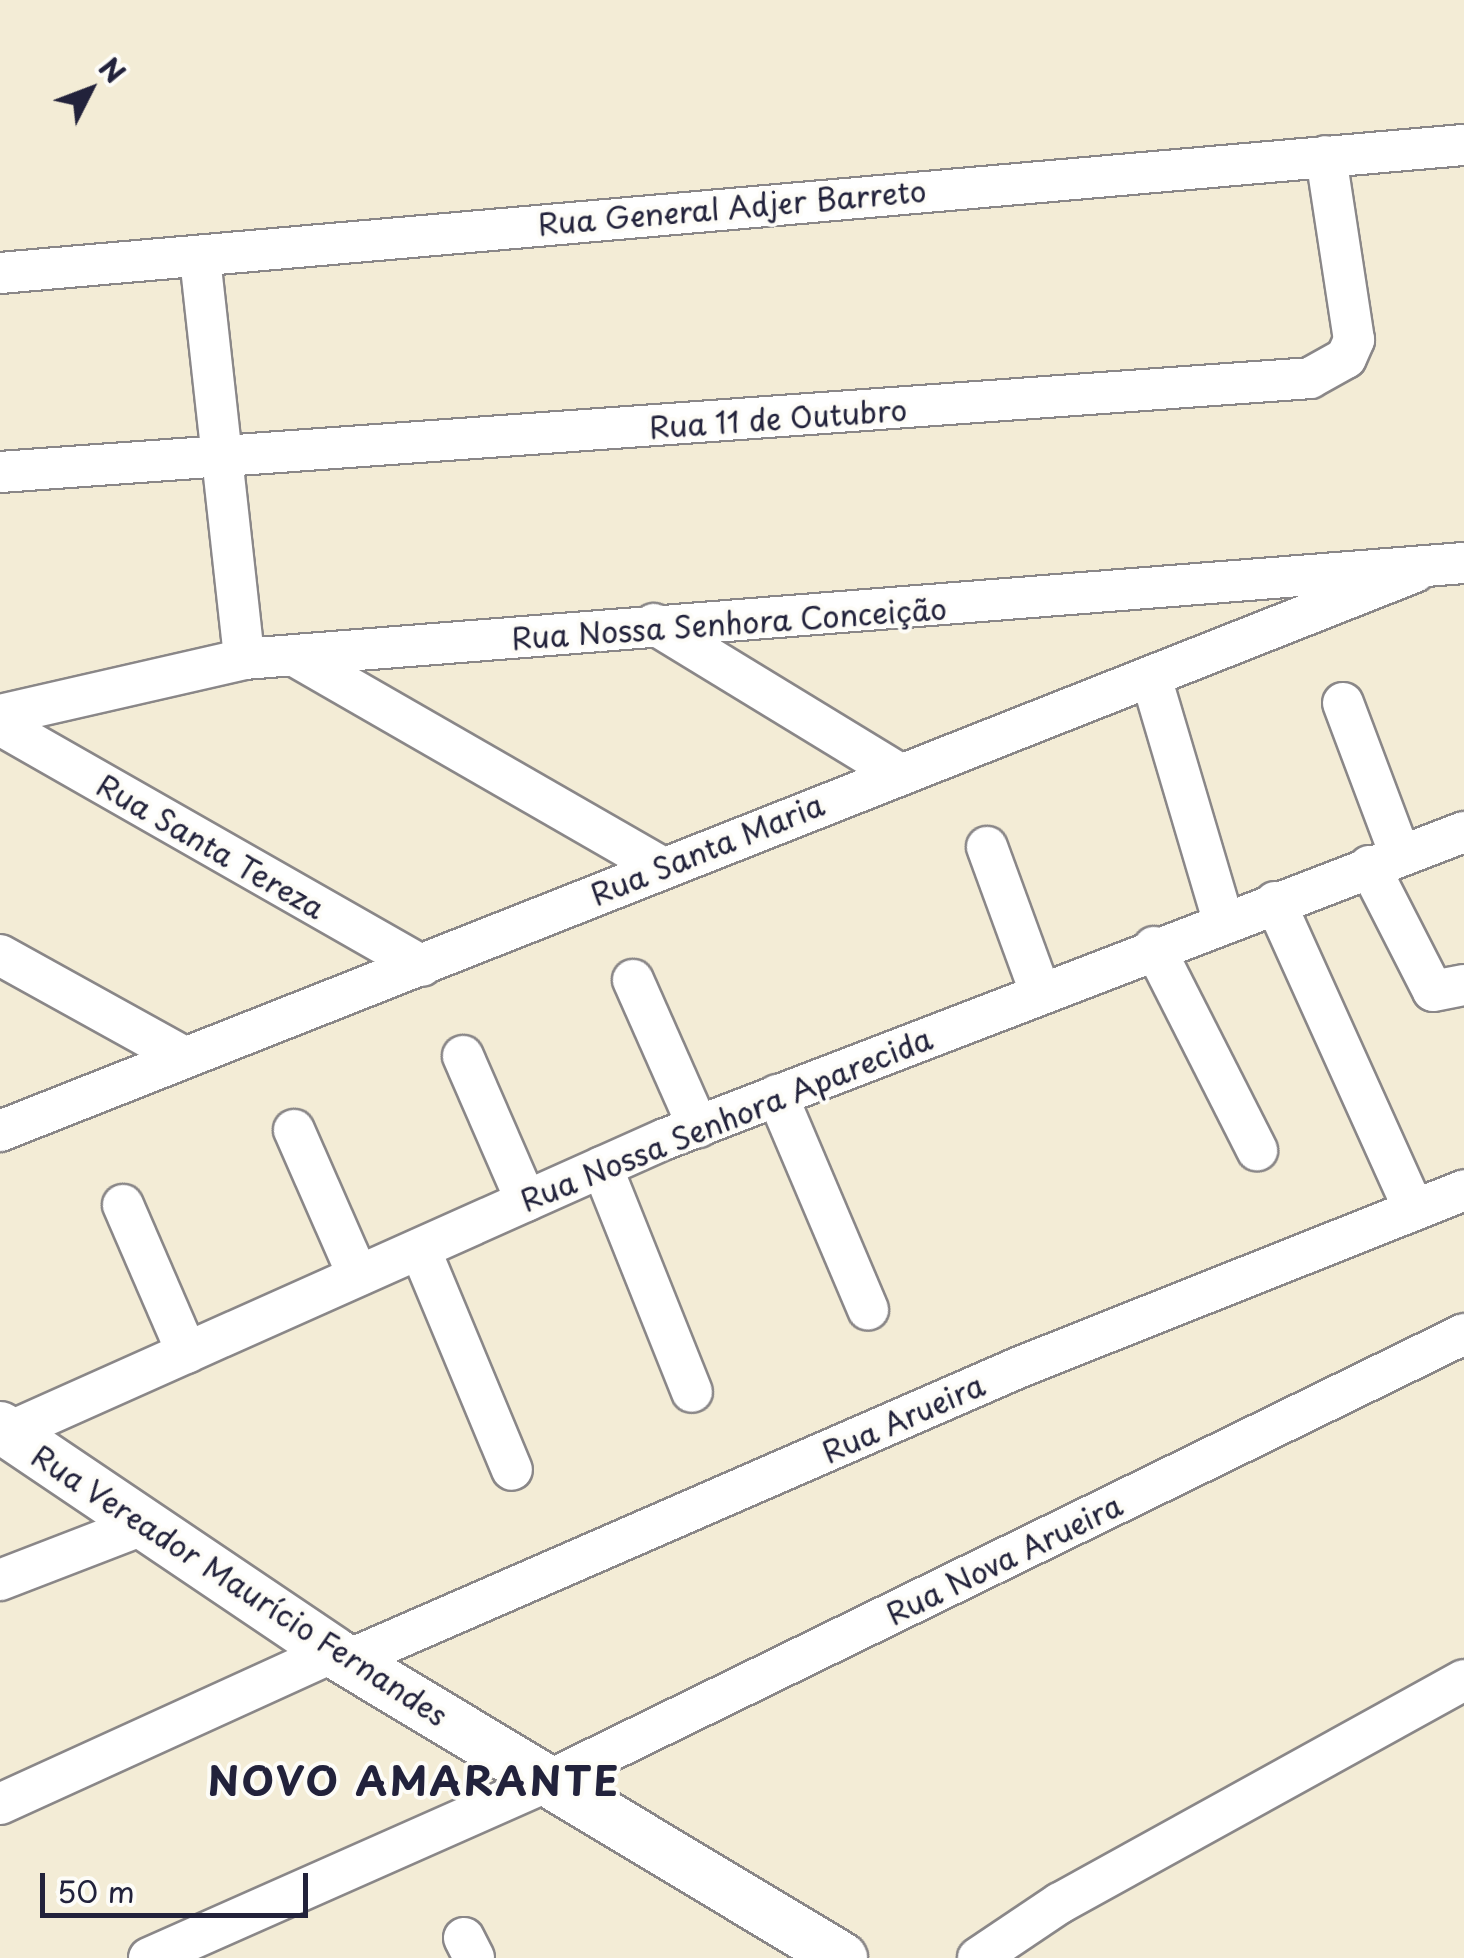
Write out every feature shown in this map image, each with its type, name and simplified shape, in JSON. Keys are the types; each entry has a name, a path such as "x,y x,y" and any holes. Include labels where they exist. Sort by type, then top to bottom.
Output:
{"street":[{"name":"Rua General Adjer Barreto","path":"0,273 1464,145"},
{"name":"Rua 11 de Outubro","path":"0,472 225,460 1310,378 1346,358 1354,340 1326,156"},
{"path":"200,258 244,659"},
{"name":"Rua Nossa Senhora Conceição","path":"0,716 244,659 298,658 654,624 1415,572 1464,563"},
{"name":"Rua Santa Maria","path":"0,1131 182,1056 422,966 896,772 1151,677 1415,572"},
{"path":"654,624 896,772"},
{"path":"298,658 660,867"},
{"path":"1151,677 1223,920"},
{"path":"1343,702 1384,861 1428,984 1440,994 1464,985"},
{"name":"Rua Santa Tereza","path":"0,725 422,966"},
{"name":"Rua Nossa Senhora Aparecida","path":"3,1432 698,1126 1223,920 1464,832"},
{"path":"988,846 1040,992"},
{"path":"1274,902 1414,1210"},
{"path":"1154,947 1257,1150"},
{"path":"0,955 182,1056"},
{"path":"633,980 698,1126"},
{"path":"463,1056 526,1201"},
{"path":"778,1095 868,1308"},
{"path":"294,1130 358,1276"},
{"path":"602,1167 692,1392"},
{"name":"Rua Arueira","path":"0,1804 1020,1367 1464,1190"},
{"path":"123,1204 187,1352"},
{"path":"420,1249 512,1470"},
{"name":"Rua Nova Arueira","path":"149,1958 544,1784 1464,1334"},
{"name":"Rua Vereador Maurício Fernandes","path":"3,1432 341,1656 544,1784 842,1958"},
{"path":"0,1580 146,1524"},
{"path":"978,1958 1060,1903 1464,1680"}],"district":[{"name":"NOVO AMARANTE","path":"414,1780"}]}
